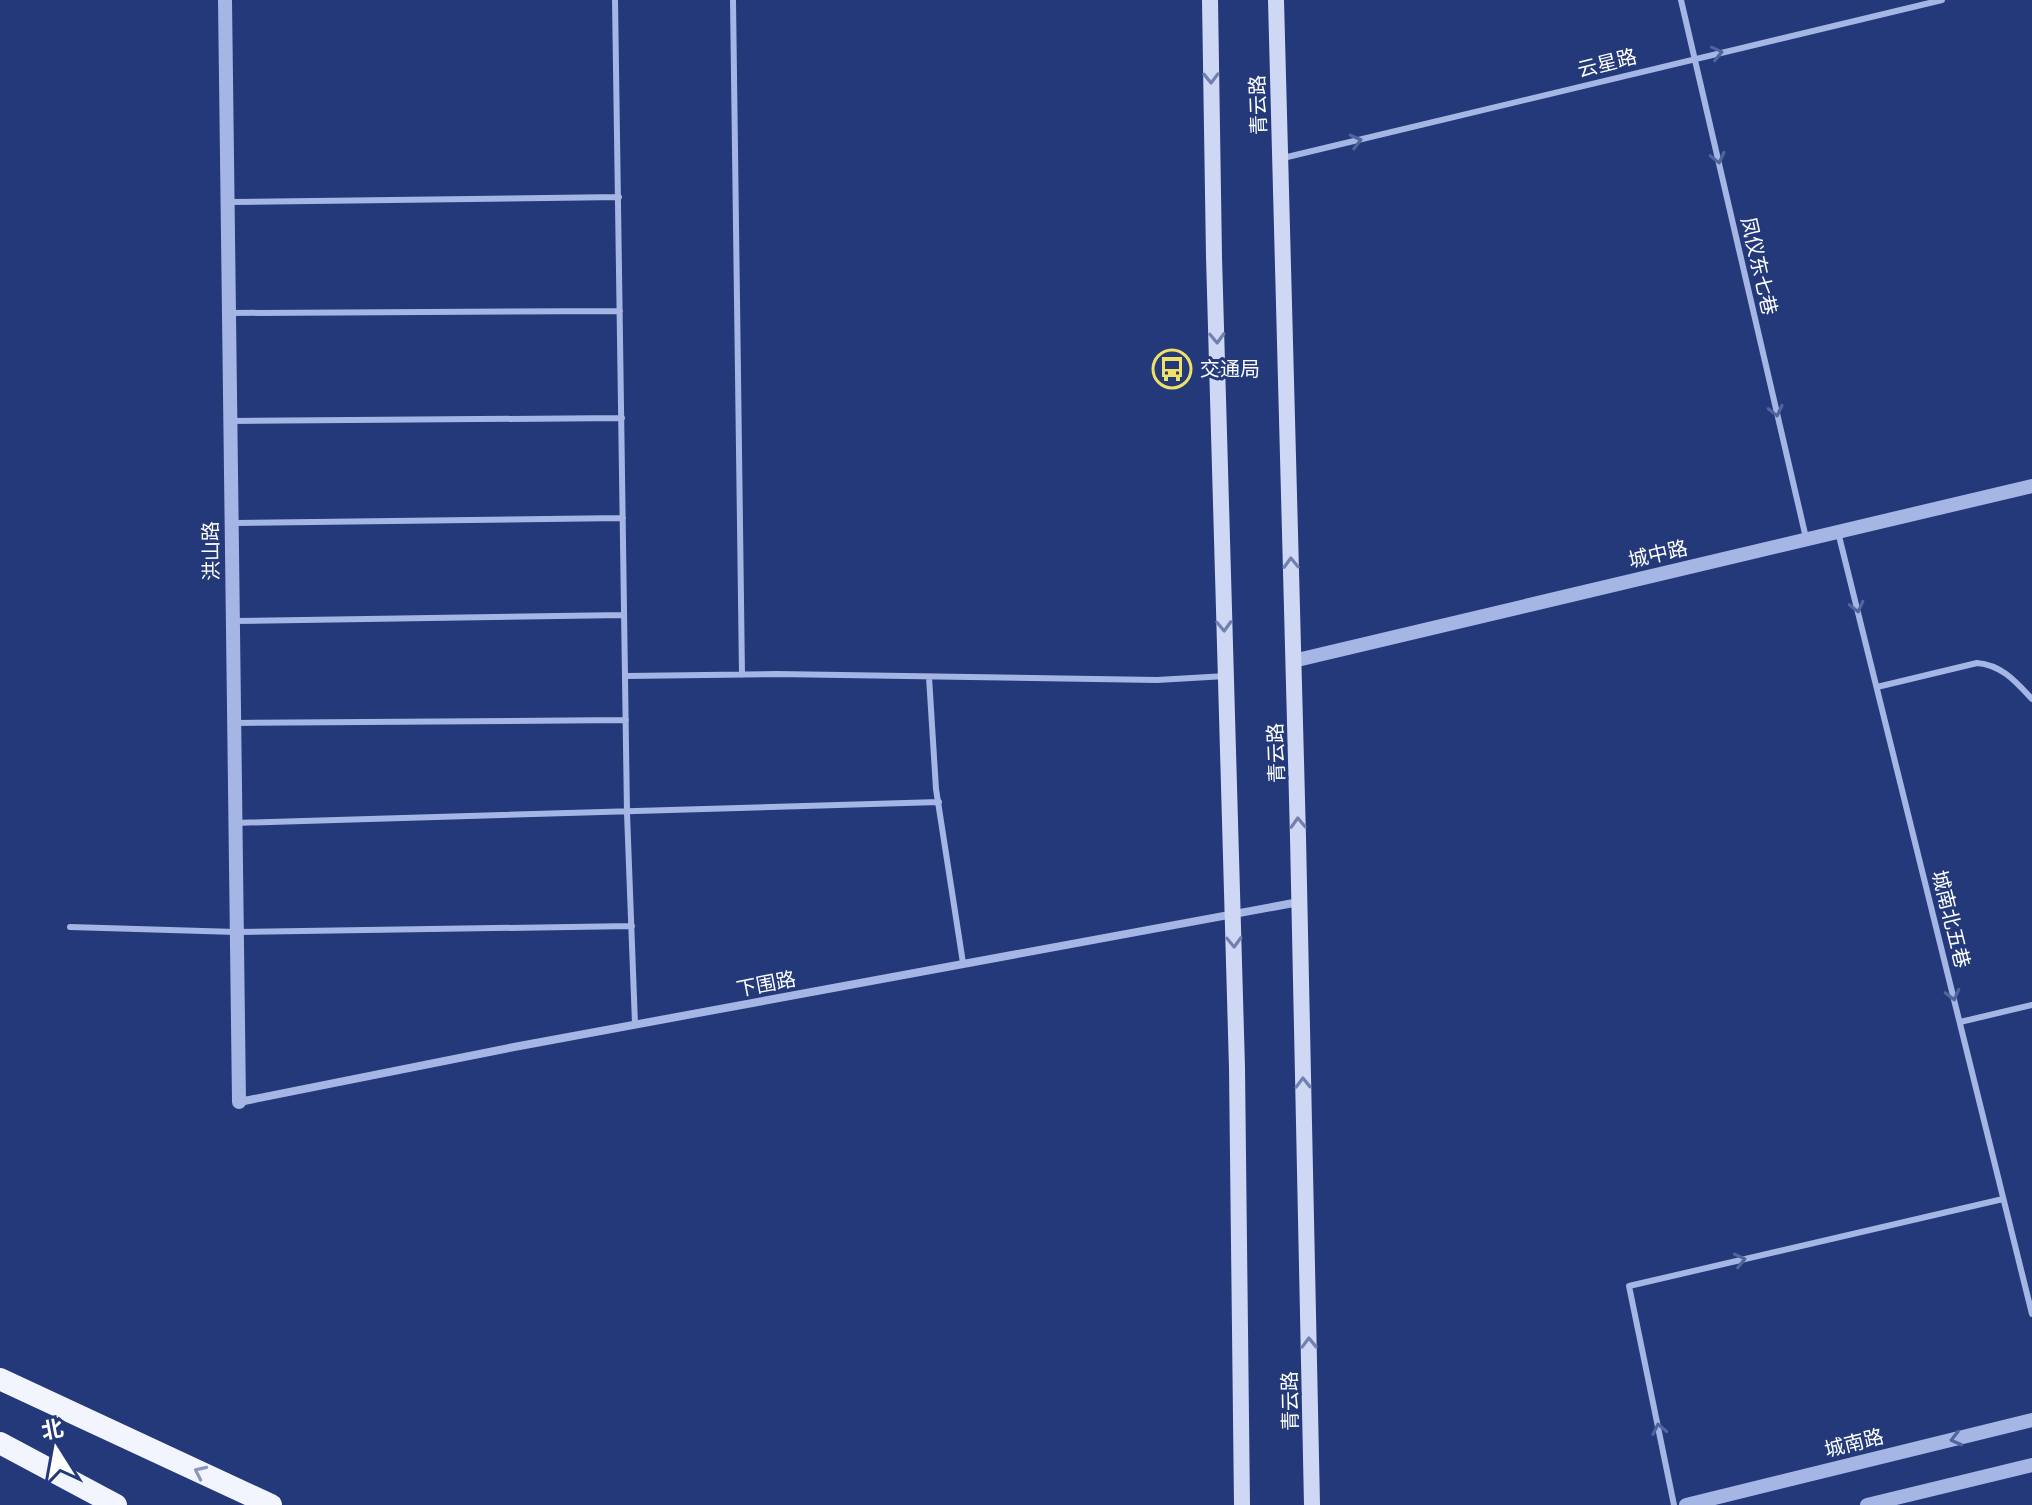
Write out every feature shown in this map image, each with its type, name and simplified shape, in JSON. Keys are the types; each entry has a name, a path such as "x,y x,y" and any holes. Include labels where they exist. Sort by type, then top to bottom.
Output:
{"highway":[{"path":"0,1379 271,1505"},
{"path":"0,1443 116,1505"}],"main road":[{"path":"1210,0 1237,1068 1242,1505"},
{"name":"青云路","path":"1276,0 1300,902 1312,1505"}],"street":[{"name":"洪山路","path":"225,0 239,1102"},
{"name":"城中路","path":"1293,661 2032,486"},
{"name":"下围路","path":"239,1102 635,1024 1300,902"},
{"name":"城南路","path":"1686,1505 2032,1420"},
{"path":"1867,1505 2032,1465"}],"lane":[{"path":"615,0 627,813 635,1024"},
{"path":"733,0 742,675"},
{"name":"凤仪东七巷","path":"1681,0 1806,539"},
{"name":"云星路","path":"1280,159 1942,0"},
{"path":"227,202 619,197"},
{"path":"228,313 620,311"},
{"path":"229,421 622,418"},
{"path":"231,523 623,518"},
{"name":"城南北五巷","path":"1838,532 2032,1314"},
{"path":"233,621 624,615"},
{"path":"1877,687 1977,663 1993,665 2014,680 2032,699"},
{"path":"626,676 1157,680 1226,676"},
{"path":"929,677 939,802 963,963"},
{"path":"234,723 626,720"},
{"path":"235,823 939,802"},
{"path":"70,927 236,932 632,926"},
{"path":"1960,1022 2032,1005"},
{"path":"1674,1505 1629,1286 2003,1199"}],"place":[{"name":"交通局","path":"1172,369"}]}
